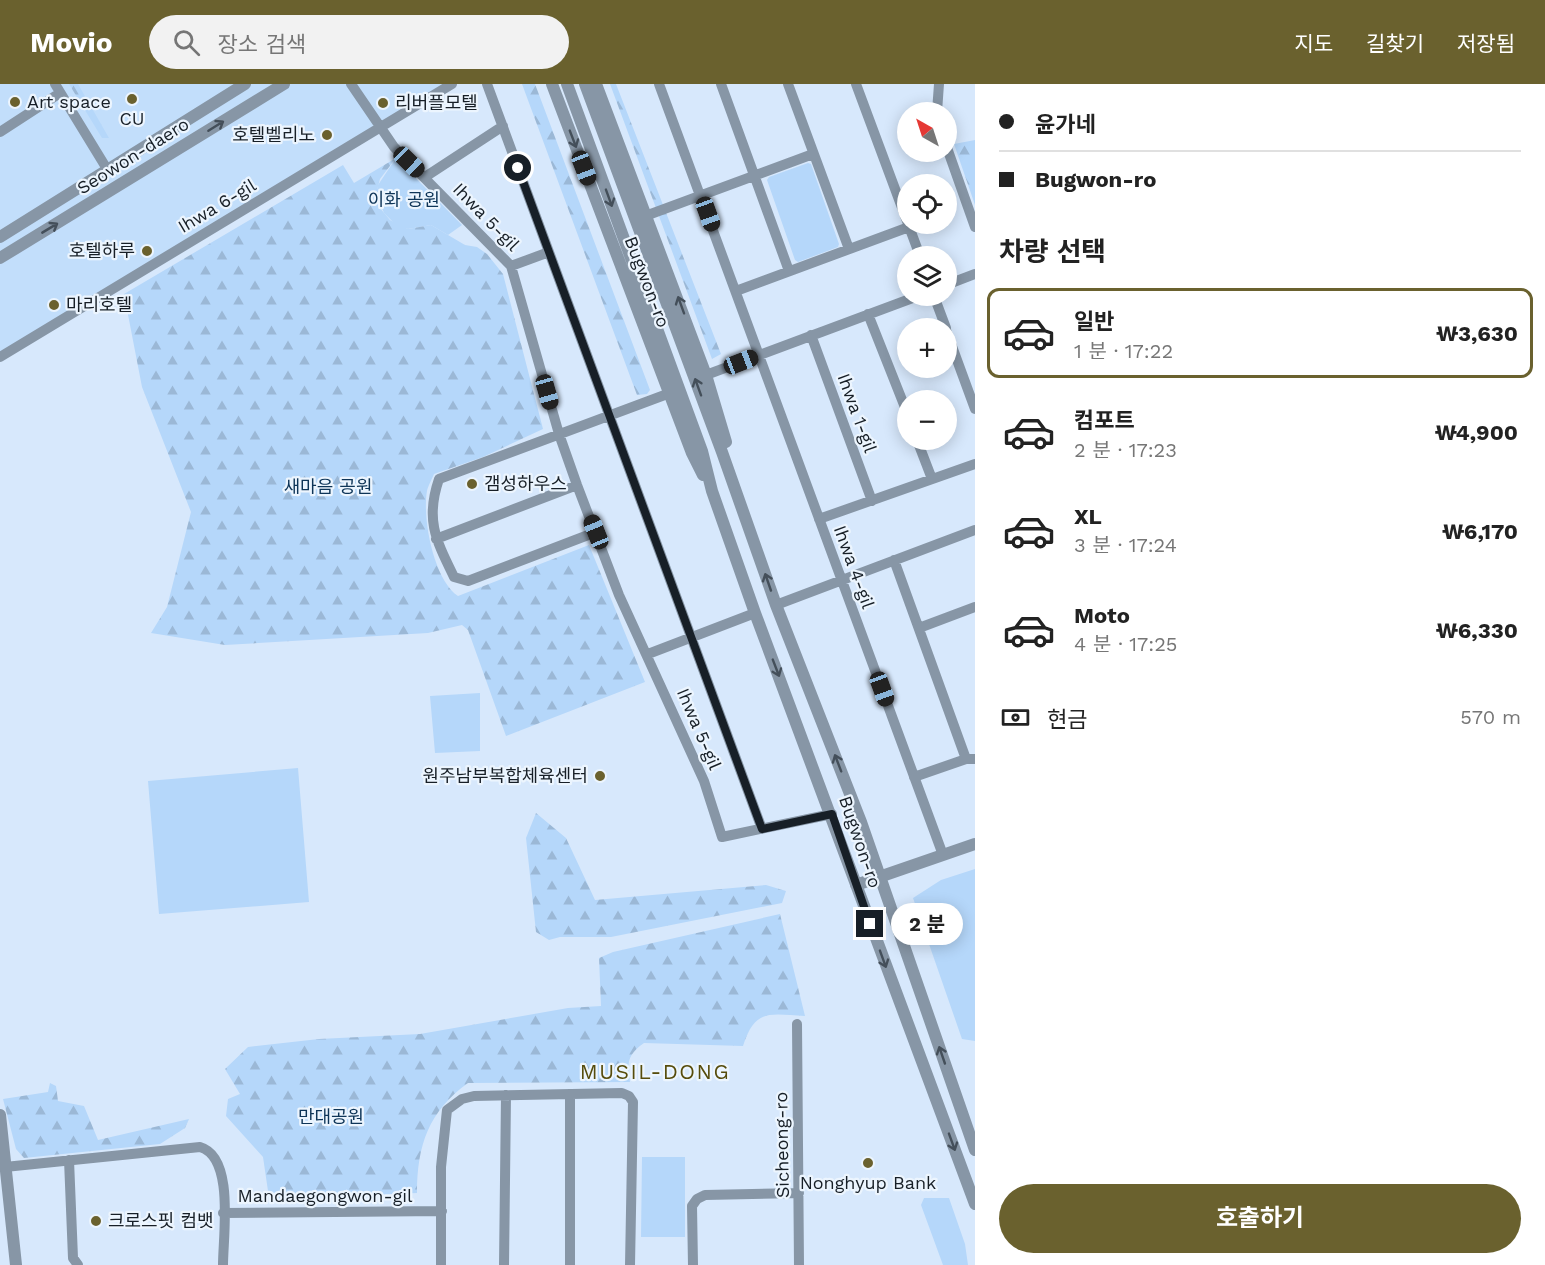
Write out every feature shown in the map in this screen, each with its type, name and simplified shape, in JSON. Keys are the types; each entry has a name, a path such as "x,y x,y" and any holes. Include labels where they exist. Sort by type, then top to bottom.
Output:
{"street":[{"name":"Seowon-daero","path":"0,237 245,84"},
{"name":"Seowon-daero","path":"0,258 284,84"},
{"name":"Ihwa 5-gil","path":"351,84 394,147 511,266 559,434 577,485 619,595 648,654 704,781 722,837 832,814"},
{"name":"Ihwa 6-gil","path":"0,357 452,84"},
{"path":"487,84 762,829"},
{"name":"Bugwon-ro","path":"552,84 692,453 712,492"},
{"name":"Bugwon-ro","path":"567,84 702,451 712,492 755,613 832,814 855,885 975,1204"},
{"name":"Bugwon-ro","path":"585,84 733,481 776,605 880,877 975,1150"},
{"name":"Bugwon-ro","path":"596,84 648,215 706,375 727,443 733,481"},
{"name":"Ihwa 4-gil","path":"659,84 943,855"},
{"path":"721,84 789,271"},
{"path":"788,84 849,249"},
{"path":"856,84 897,195"},
{"path":"938,102 939,84"},
{"name":"Seowon-daero","path":"58,88 107,169"},
{"path":"0,132 58,88"},
{"path":"425,177 503,126"},
{"path":"648,215 813,154"},
{"path":"952,162 975,227"},
{"path":"735,291 897,231"},
{"path":"511,266 549,252"},
{"path":"957,281 975,274"},
{"path":"706,375 897,304"},
{"path":"868,314 898,390"},
{"name":"Ihwa 1-gil","path":"811,335 872,501"},
{"path":"957,359 975,409"},
{"path":"596,532 468,580 454,577 436,539 431,515 432,499 439,479 670,393"},
{"path":"921,450 932,479"},
{"path":"819,519 975,464"},
{"path":"436,539 577,485"},
{"path":"648,654 975,530"},
{"path":"894,560 971,759 914,777"},
{"path":"919,628 975,607"},
{"path":"855,885 975,844"},
{"name":"Sicheong-ro","path":"797,1024 799,1265"},
{"path":"441,1265 441,1167 447,1110 462,1099 506,1095 622,1093 629,1096 633,1102 630,1265"},
{"path":"570,1094 570,1265"},
{"path":"504,1265 506,1095"},
{"path":"0,1116 16,1265"},
{"path":"5,1167 200,1147 215,1155 223,1175 223,1213"},
{"path":"69,1160 73,1258 78,1265"},
{"path":"693,1265 692,1206 697,1199 705,1195 799,1193"},
{"name":"Mandaegongwon-gil","path":"223,1265 223,1213 442,1212"}],"shaded area":[{"path":"0,84 446,84 0,355"}],"green space":[{"path":"69,84 78,84 109,138 102,138"},
{"path":"522,84 535,84 650,390 647,394 637,395"},
{"path":"610,84 616,84 721,354 712,359"},
{"path":"975,140 975,205 957,153 957,143"},
{"name":"이화 공원","path":"396,158 462,225 448,235 431,225 408,229 397,226 384,213 376,194 378,185"},
{"name":"새마음 공원","path":"396,158 380,179 376,194 380,208 390,220 408,229 431,225 465,245 477,247 487,254 503,274 543,429 483,457 434,474 427,491 426,517 436,563 442,577 458,596 589,545 645,682 506,736 468,630 462,625 428,633 225,645 151,633 167,607 191,512 142,387 124,294 343,165 354,183"},
{"path":"808,163 811,164 839,244 838,247 798,262 795,260 767,180 769,177"},
{"path":"480,693 480,751 435,753 430,696"},
{"path":"298,768 309,902 159,914 148,781"},
{"path":"536,813 566,838 595,900 766,885 786,891 782,903 611,937 560,937 549,940 536,932 526,838"},
{"path":"975,869 975,1041 962,1039 913,898 941,880"},
{"name":"만대공원","path":"780,914 805,1016 782,1014 765,1016 753,1025 743,1046 644,1043 631,1056 630,1082 468,1083 444,1105 428,1130 419,1160 417,1193 278,1199 268,1191 263,1157 226,1116 228,1099 240,1094 225,1069 248,1047 319,1039 420,1034 568,1008 601,1006 599,958 613,952"},
{"path":"50,1083 56,1086 58,1101 84,1106 98,1140 189,1119 185,1128 160,1144 24,1158 16,1149 3,1099 48,1092"},
{"path":"642,1157 685,1157 685,1237 641,1237"},
{"path":"924,1198 949,1198 965,1244 968,1265 943,1265 921,1205"}],"place":[{"name":"CU","path":"132,99"},
{"name":"Art space","path":"15,102"},
{"name":"리버플모텔","path":"383,103"},
{"name":"호텔벨리노","path":"327,135"},
{"name":"호텔하루","path":"147,251"},
{"name":"마리호텔","path":"54,305"},
{"name":"갬성하우스","path":"472,484"},
{"name":"원주남부복합체육센터","path":"600,776"},
{"name":"Nonghyup Bank","path":"868,1163"},
{"name":"크로스핏 컴뱃","path":"96,1221"}],"district":[{"name":"MUSIL-DONG","path":"655,1072"}],"route":[{"path":"518,168 762,829 832,814 870,924"}]}
